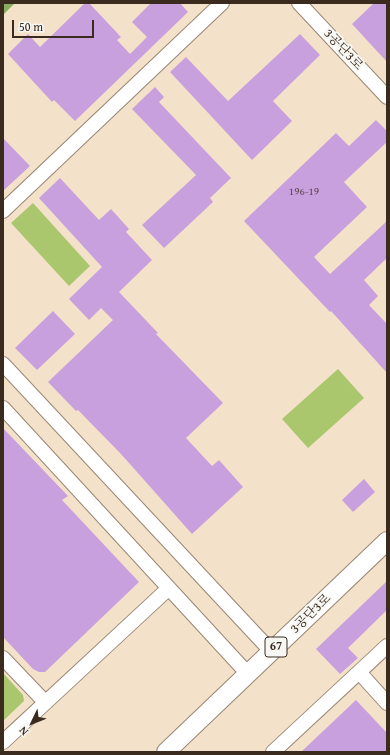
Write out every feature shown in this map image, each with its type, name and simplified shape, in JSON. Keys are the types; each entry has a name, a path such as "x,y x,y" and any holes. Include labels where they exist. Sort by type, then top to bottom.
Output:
{"main road":[{"name":"3공단3로","path":"166,752 387,541"}],"street":[{"path":"3,212 222,3"},
{"name":"3공단3로","path":"299,3 387,97"},
{"path":"3,364 272,652"},
{"path":"3,408 248,674"},
{"path":"3,742 169,588"},
{"path":"273,752 387,646"},
{"path":"3,658 45,702"},
{"path":"359,672 387,703"}],"green space":[{"path":"3,3 15,3 3,15"},
{"path":"33,203 90,266 69,286 11,223"},
{"path":"338,369 364,398 308,448 282,419"},
{"path":"3,673 23,695 24,701 3,721"}],"building":[{"path":"85,3 89,3 121,37 117,40 130,54 147,37 132,22 151,3 180,3 188,12 75,121 54,100 52,102 8,54 28,34 40,47"},
{"path":"374,3 387,3 387,62 352,24"},
{"path":"300,34 320,55 273,101 292,121 252,160 170,72 186,57 228,101"},
{"path":"155,87 164,97 159,102 231,178 210,198 213,202 164,248 142,225 196,175 132,109"},
{"path":"376,120 387,131 387,142 344,182 367,207 314,257 330,274 387,221 387,258 364,280 378,296 369,305 387,324 387,373 331,311 330,312 244,221 336,133 349,146"},
{"path":"3,138 30,166 3,191"},
{"path":"60,178 99,220 111,209 129,229 126,232 152,260 119,292 158,333 156,334 223,403 186,438 212,466 219,460 243,487 192,534 121,454 48,382 113,320 101,308 89,320 69,299 102,267 39,198"},
{"path":"53,311 75,334 37,370 15,348"},
{"path":"3,428 68,496 62,500 139,582 45,672 39,672 33,669 3,637"},
{"path":"364,479 375,492 353,512 342,500"},
{"path":"387,581 387,610 348,648 358,658 340,674 316,649"},
{"path":"356,700 387,733 387,752 301,752"}]}
